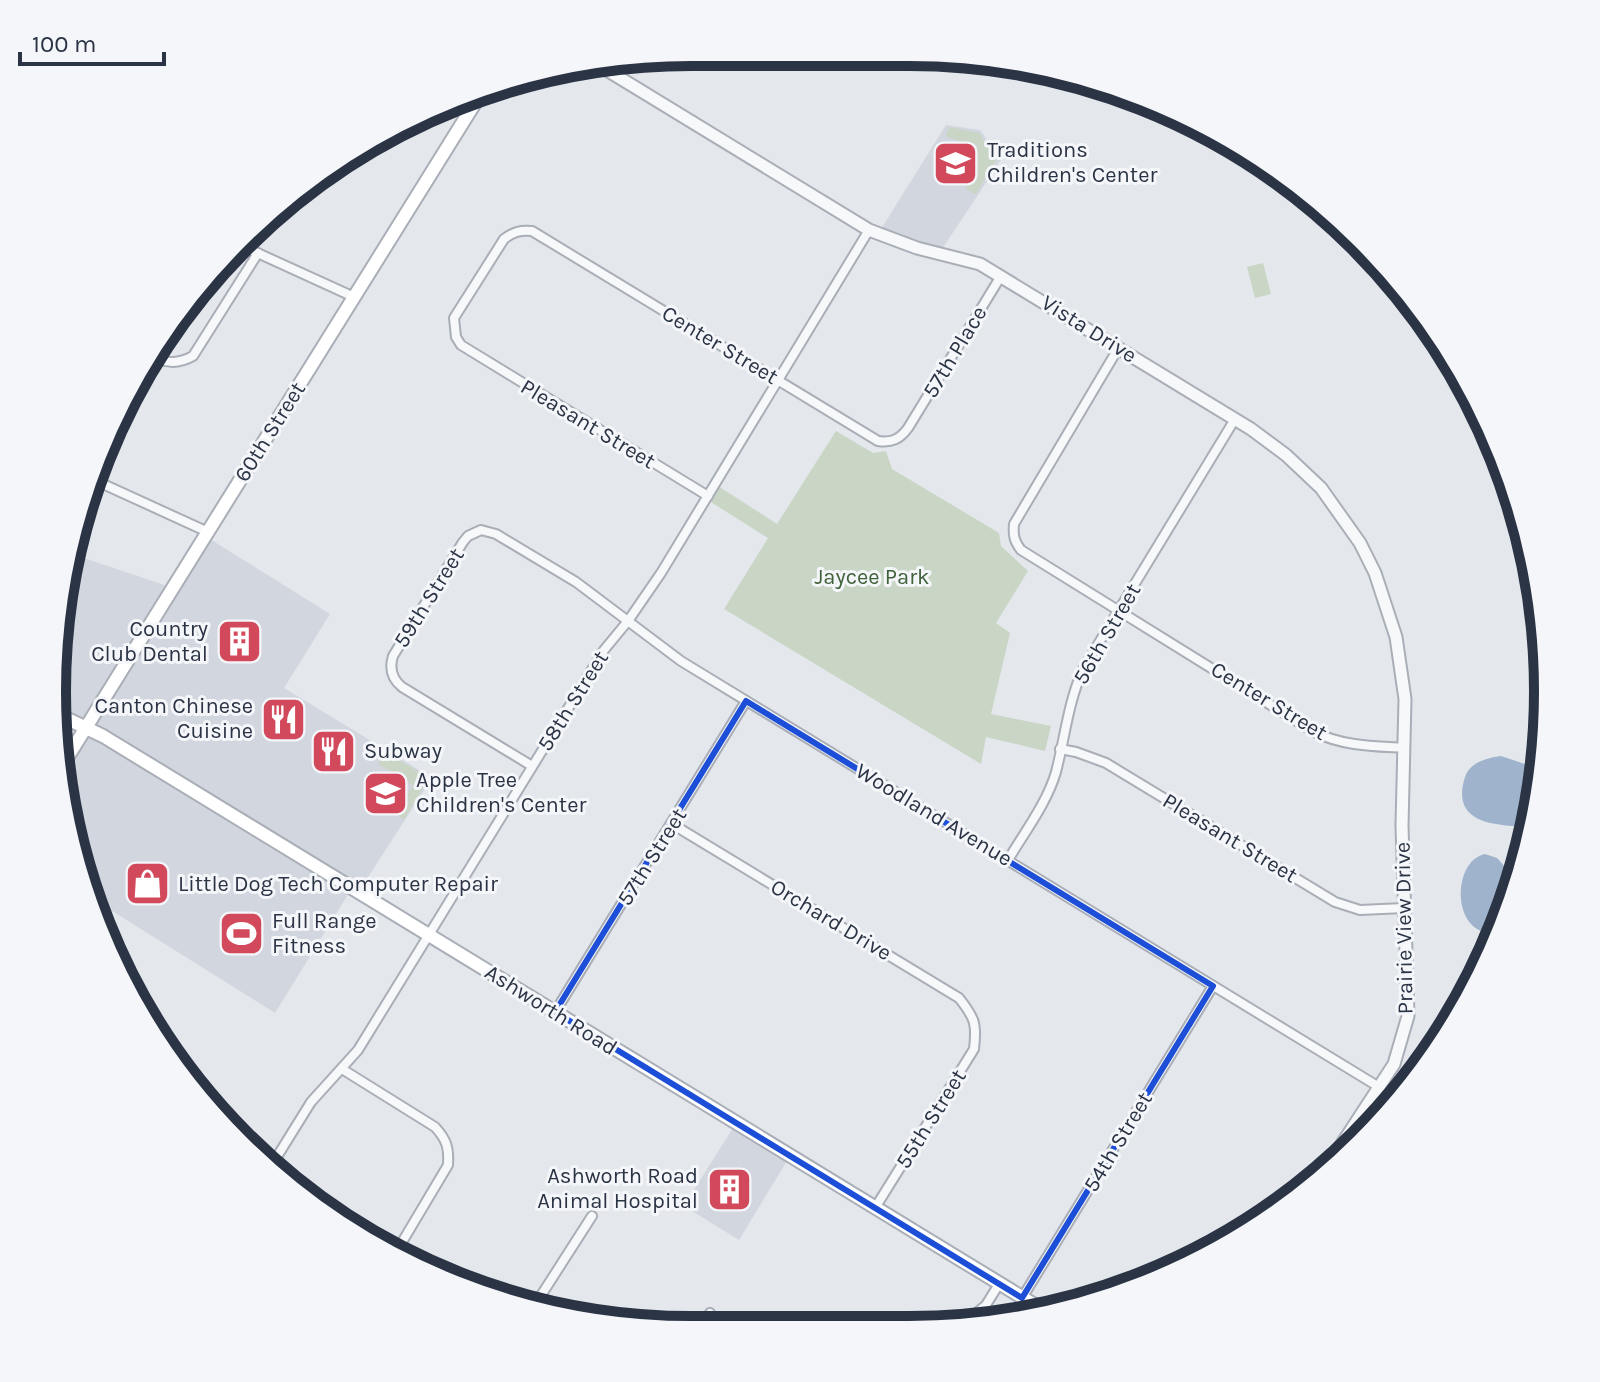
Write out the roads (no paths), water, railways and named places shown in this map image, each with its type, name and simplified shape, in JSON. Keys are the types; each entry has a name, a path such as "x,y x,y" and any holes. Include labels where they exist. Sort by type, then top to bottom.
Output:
{"main road":[{"name":"60th Street","path":"69,755 473,106"},
{"name":"Ashworth Road","path":"67,718 87,727 1032,1304"}],"street":[{"name":"Vista Drive","path":"609,71 869,230 917,248 962,257 1001,276 1235,419 1298,465 1321,488 1360,543 1387,605 1405,699 1404,748"},
{"name":"58th Street","path":"276,1158 311,1102 358,1050 604,650 628,621 708,496 869,230"},
{"name":"Center Street","path":"468,352 456,337 454,318 504,239 517,231 532,231 878,441 895,440 908,428"},
{"path":"249,249 354,297"},
{"path":"161,360 176,362 193,356 258,253"},
{"name":"57th Place","path":"908,428 1001,276"},
{"name":"Center Street","path":"1119,347 1014,524 1013,534 1021,550 1330,740 1353,745 1404,748"},
{"name":"Pleasant Street","path":"468,352 708,496"},
{"name":"56th Street","path":"1008,860 1055,775 1072,694 1083,669 1235,419"},
{"path":"102,483 208,532"},
{"name":"59th Street","path":"496,534 481,530 463,542 393,656 391,669 402,687 532,766"},
{"name":"Woodland Avenue","path":"496,534 576,582 681,661 1379,1087"},
{"name":"57th Street","path":"555,1012 746,701"},
{"name":"Prairie View Drive","path":"1346,1138 1399,1051 1408,1016 1402,826 1404,748"},
{"name":"Pleasant Street","path":"1060,749 1106,763 1335,902 1360,910 1404,908"},
{"name":"Orchard Drive","path":"672,824 959,998 972,1013 977,1027"},
{"name":"54th Street","path":"1022,1298 1213,986"},
{"name":"55th Street","path":"875,1208 974,1049 977,1027"},
{"path":"342,1069 435,1127 446,1139 448,1165 401,1244"},
{"path":"540,1297 592,1216"},
{"path":"977,1312 986,1305 999,1284"}],"water":[{"path":"1501,756 1525,764 1529,771 1518,825 1478,819 1463,803 1467,772 1490,758"},
{"path":"1485,854 1497,858 1508,870 1485,932 1470,923 1461,901 1463,877 1475,858"}],"place":[{"name":"Traditions Children's Center","path":"956,163"},
{"name":"Country Club Dental","path":"239,642"},
{"name":"Canton Chinese Cuisine","path":"284,719"},
{"name":"Subway","path":"333,751"},
{"name":"Apple Tree Children's Center","path":"385,793"},
{"name":"Little Dog Tech Computer Repair","path":"147,884"},
{"name":"Full Range Fitness","path":"241,934"},
{"name":"Ashworth Road Animal Hospital","path":"729,1189"}],"park label":[{"name":"Jaycee Park","path":"872,577"}]}
